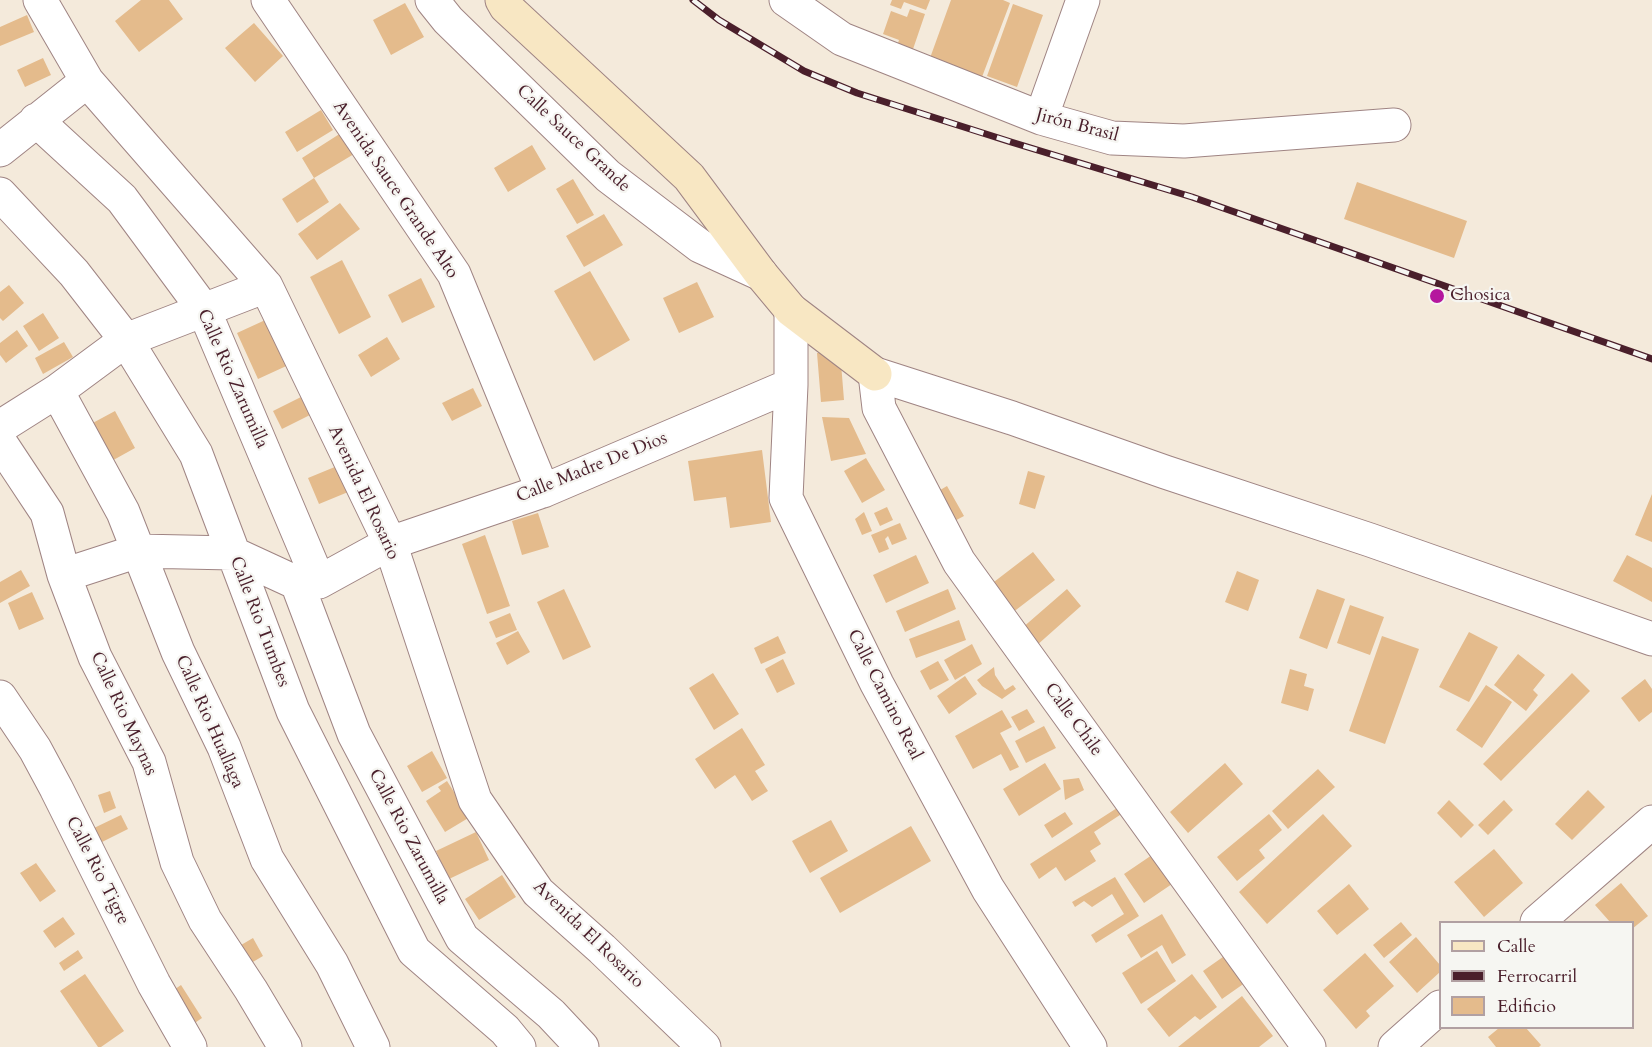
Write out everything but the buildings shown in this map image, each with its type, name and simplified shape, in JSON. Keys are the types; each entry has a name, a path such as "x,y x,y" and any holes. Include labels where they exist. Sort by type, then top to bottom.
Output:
{"street":[{"name":"Avenida El Rosario","path":"40,0 87,81 266,286 390,543 475,800 538,892 610,956 704,1047"},
{"name":"Avenida Sauce Grande Alto","path":"268,0 454,274 543,491"},
{"name":"Calle Sauce Grande","path":"432,0 448,20 608,176 700,246 761,274"},
{"path":"502,0 506,7 689,177 761,274 791,310 875,374 1012,418 1652,639"},
{"name":"Jirón Brasil","path":"786,0 842,39 1041,118 1112,138 1184,141 1394,126"},
{"path":"1041,118 1083,0"},
{"path":"0,150 87,81"},
{"name":"Calle Rio Zarumilla","path":"36,120 122,199 204,310 308,583 354,734 462,938 551,1014 582,1047"},
{"name":"Calle Rio Tumbes","path":"0,194 74,273 126,340 196,454 293,711 414,951 505,1030 519,1047"},
{"path":"0,427 57,391 126,340 266,286"},
{"name":"Calle Camino Real","path":"791,310 791,385 786,498 877,684 988,889 1090,1047"},
{"name":"Calle Chile","path":"875,374 879,408 959,562 1310,1047"},
{"name":"Calle Madre De Dios","path":"308,583 390,543 543,491 791,385"},
{"name":"Calle Rio Huallaga","path":"57,391 123,512 178,652 224,747 267,860 332,964 373,1047"},
{"name":"Calle Rio Maynas","path":"0,442 47,513 64,575 95,657 149,762 177,862 205,920 285,1047"},
{"path":"64,575 138,551 232,554 308,583"},
{"name":"Calle Rio Tigre","path":"0,697 35,749 154,984 190,1047"},
{"path":"1538,921 1652,822"},
{"path":"1395,1047 1439,1008"}],"railway":[{"path":"693,0 719,20 804,71 857,93 1192,197 1652,359"}],"place":[{"name":"Chosica","path":"1437,296"}]}
